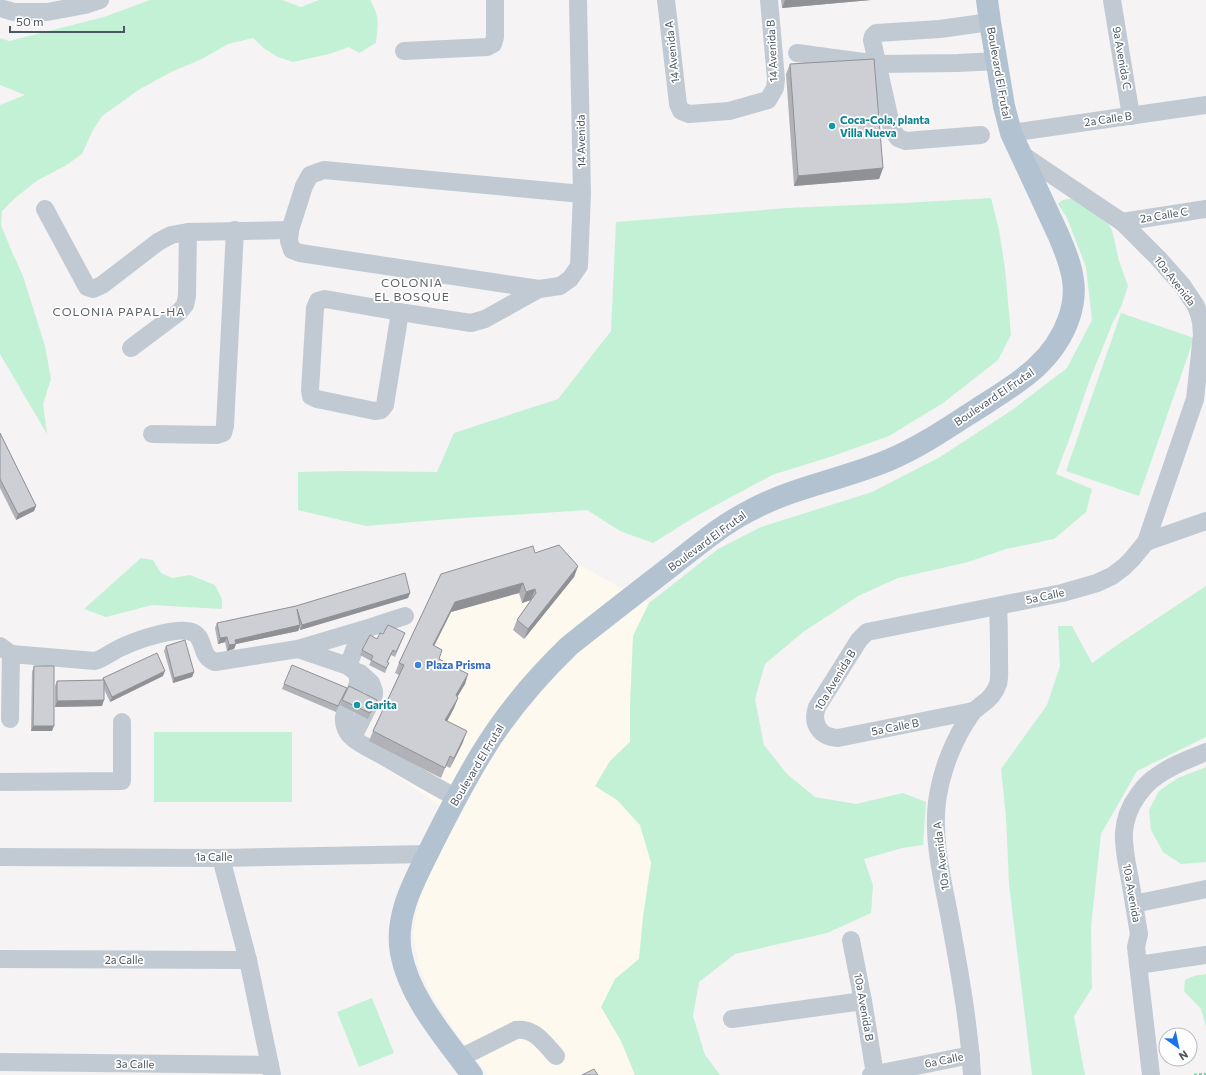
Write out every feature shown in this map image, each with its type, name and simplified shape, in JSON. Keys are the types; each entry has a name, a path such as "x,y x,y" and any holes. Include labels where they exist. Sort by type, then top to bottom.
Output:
{"main road":[{"name":"Boulevard El Frutal","path":"466,1067 420,1003 407,976 400,952 399,941 401,920 412,888 428,854 456,798 480,756 502,723 550,664 569,646 702,542 742,514 772,500 890,460 915,447 1018,382 1037,368 1058,343 1069,318 1074,296 1073,280 1058,234 1014,142 1007,119 987,0"}],"street":[{"path":"0,8 14,12 47,12 85,5 100,0"},
{"path":"404,51 487,47 493,44 495,37 494,0"},
{"name":"14 Avenida","path":"539,289 560,286 570,279 579,266 582,194 578,0"},
{"name":"14 Avenida A","path":"666,0 678,104"},
{"name":"14 Avenida B","path":"678,104 681,111 690,114 729,111 768,100 774,88 776,79 769,0"},
{"name":"9a Avenida C","path":"1112,0 1131,116"},
{"path":"981,135 906,141 898,138 892,129 872,40 876,33 940,29 990,22"},
{"path":"797,53 878,64 997,61"},
{"name":"2a Calle B","path":"1014,142 1131,116 1206,106"},
{"name":"10a Avenida","path":"1014,142 1122,222 1158,258 1201,305 1201,398 1146,542"},
{"path":"539,289 300,254 292,250 289,241 290,230 304,186 310,175 324,170 582,194"},
{"path":"45,209 87,287 93,289 102,285 158,242 171,235 188,232 235,230 290,230"},
{"name":"2a Calle C","path":"1122,222 1206,209"},
{"path":"152,434 217,435 223,433 225,426 235,230"},
{"path":"131,348 179,312 185,305 187,296 188,232"},
{"path":"400,312 385,405 381,410 375,411 317,399 311,396 310,390 315,308 318,301 325,299 471,322 485,319 539,289"},
{"path":"1146,542 1206,522"},
{"name":"5a Calle","path":"867,632 1062,593 1097,583 1112,576 1124,567 1146,542"},
{"name":"10a Avenida A","path":"972,1075 960,972 940,867 936,822 937,803 939,790 947,763 956,739 973,711 991,697 999,680 998,606"},
{"path":"10,719 5,650 95,661 107,656 121,647 149,636 179,630 193,633 199,638 207,657 215,662 298,649 405,616"},
{"path":"352,669 362,630"},
{"name":"10a Avenida B","path":"820,731 814,716 817,707 859,640 867,632"},
{"path":"298,649 352,669 360,673 373,686 374,695 356,731 354,739 456,798"},
{"name":"5a Calle B","path":"820,731 828,737 838,738 973,711"},
{"path":"0,782 122,781 122,722"},
{"name":"10a Avenida","path":"1151,1075 1136,947 1139,934 1124,848 1124,827 1127,812 1143,787 1155,776 1184,761 1206,752"},
{"name":"1a Calle","path":"0,857 221,858 428,854"},
{"path":"221,858 248,960 271,1070"},
{"path":"1134,904 1206,889"},
{"name":"10a Avenida B","path":"851,940 863,1001 873,1075"},
{"path":"1138,965 1206,955"},
{"name":"2a Calle","path":"0,959 248,960"},
{"path":"732,1019 863,1001"},
{"path":"466,1067 516,1030 523,1029 534,1033 556,1056"},
{"name":"6a Calle","path":"873,1075 970,1055"},
{"name":"3a Calle","path":"0,1062 271,1070"}],"path":[{"path":"1194,1075 1206,1074"}],"shaded area":[{"path":"552,550 649,603 633,636 630,742 610,761 595,786 617,800 640,825 651,863 643,917 639,959 615,979 621,1041 635,1075 488,1075 455,1031 432,996 419,967 413,932 420,896 438,856 461,815 439,805 382,766 362,755 400,675 395,673 437,584"}],"green space":[{"path":"150,0 282,0 301,7 319,0 370,0 378,21 376,43 359,53 349,47 329,54 293,62 278,57 265,49 253,38 228,44 202,59 171,72 140,89 102,116 92,132 82,154 65,166 38,180 15,198 2,211 1,225 23,276 45,346 51,379 43,404 47,434 0,354 0,105 25,95 0,85 0,38 9,41 104,17"},
{"path":"991,198 999,230 1005,268 1011,335 998,360 943,403 889,436 833,456 772,475 698,515 653,543 620,531 587,510 366,526 298,510 298,472 437,472 454,433 558,399 611,331 616,222 787,208"},
{"path":"1067,199 1072,199 1083,203 1104,217 1112,230 1119,261 1128,286 1121,307 1113,322 1090,379 1056,474 1092,489 1086,512 1054,539 1006,549 968,562 898,578 858,596 803,632 765,664 755,699 764,745 787,774 815,797 856,804 903,793 926,802 923,845 902,848 864,859 873,885 871,913 827,933 735,954 699,982 693,1016 705,1055 720,1075 635,1075 621,1041 601,1007 615,979 639,959 643,917 651,863 640,825 617,800 595,786 610,761 630,742 633,636 649,603 718,549 761,527 872,492 940,457 1012,410 1067,368 1092,320 1086,267 1067,218 1058,204"},
{"path":"1121,313 1194,338 1139,496 1066,471"},
{"path":"141,558 153,560 161,573 172,578 190,575 215,585 222,599 222,609 152,605 106,617 84,609"},
{"path":"1206,586 1206,737 1137,771 1101,834 1091,927 1092,988 1074,1016 1085,1075 1032,1075 1009,884 1006,817 1001,769 1047,705 1060,666 1058,626 1072,626 1092,663"},
{"path":"154,732 292,732 292,802 154,802"},
{"path":"1206,767 1206,862 1181,864 1163,852 1151,830 1149,810 1159,791 1178,778"},
{"path":"1206,974 1206,1027 1201,1009 1184,991 1185,980 1194,976"},
{"path":"372,998 394,1053 359,1067 337,1012"}],"building":[{"name":"Coca-Cola, planta Villa Nueva","path":"874,59 883,168 798,176 790,64"},
{"path":"0,433 36,506 18,514 0,479"},
{"name":"Plaza Prisma","path":"559,545 578,566 528,629 517,620 536,593 535,589 526,592 523,583 455,602 433,645 442,650 439,659 468,674 456,695 458,698 445,720 467,731 454,758 450,756 445,768 373,731 404,665 399,663 441,574 533,546 535,553"},
{"path":"405,573 410,593 302,625 297,609 300,625 235,640 236,644 229,645 227,637 220,638 217,623 296,606"},
{"path":"388,625 405,633 396,652 393,650 387,662 389,663 386,668 371,660 373,656 362,650 370,635 377,639 380,633 383,634"},
{"path":"185,640 194,672 174,678 166,646"},
{"path":"157,653 165,671 112,697 103,678"},
{"path":"292,665 347,688 338,706 284,684"},
{"path":"34,666 54,666 54,726 33,726"},
{"path":"104,680 104,700 57,701 57,681"},
{"path":"349,686 377,700 370,713 342,700"},
{"path":"594,1069 598,1075 582,1075"}],"place":[{"name":"Coca-Cola, planta Villa Nueva","path":"832,126"},
{"name":"Plaza Prisma","path":"418,665"},
{"name":"Garita","path":"357,705"}],"district":[{"name":"COLONIA EL BOSQUE","path":"412,290"},
{"name":"COLONIA PAPAL-HA","path":"119,312"}]}
